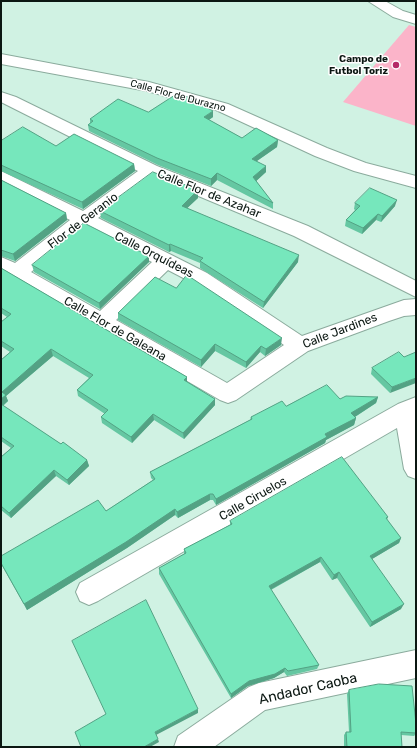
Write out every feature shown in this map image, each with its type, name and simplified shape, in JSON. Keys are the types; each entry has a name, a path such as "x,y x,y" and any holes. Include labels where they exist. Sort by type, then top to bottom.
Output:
{"street":[{"path":"375,1 398,14 416,20"},
{"name":"Calle Flor de Durazno","path":"1,59 149,87 222,107 360,167 416,182"},
{"name":"Calle Flor de Azahar","path":"1,97 10,100 151,170 301,231 416,290"},
{"name":"Flor de Geranio","path":"8,269 84,219 151,170"},
{"name":"Calle Orquídeas","path":"1,177 200,278 300,345"},
{"path":"100,322 166,261"},
{"name":"Calle Flor de Galeana","path":"8,269 228,394"},
{"name":"Calle Jardines","path":"228,394 300,345 382,315 404,308 416,307"},
{"path":"411,408 416,468"},
{"name":"Calle Ciruelos","path":"90,592 411,408"},
{"name":"Andador Caoba","path":"198,744 259,697 416,664"}],"shaded area":[{"name":"Campo de Futbol Toriz","path":"409,25 416,27 416,126 343,102"}],"building":[{"path":"177,94 188,97 213,111 204,117 242,138 256,128 278,140 252,159 266,166 253,177 273,203 217,173 211,179 157,158 88,125 93,121 90,119 118,99 148,112"},
{"path":"23,127 56,146 74,134 134,164 82,202 1,165 1,141"},
{"path":"153,172 198,190 182,206 299,255 264,302 200,261 203,258 170,244 169,245 100,211"},
{"path":"1,180 66,213 13,254 1,250"},
{"path":"370,188 397,200 382,216 378,214 363,228 346,220 360,206 355,203"},
{"path":"84,223 149,256 99,303 32,265"},
{"path":"1,268 187,377 184,380 215,399 183,433 153,414 131,437 101,417 108,410 77,390 93,375 51,349 2,392 6,395 1,399 1,360 14,349 1,341 1,322 11,314 1,308"},
{"path":"187,275 282,338 266,349 261,346 246,362 215,344 201,360 118,313 155,277 176,288"},
{"path":"399,352 404,357 416,352 416,378 392,387 372,368"},
{"path":"327,385 340,399 346,396 378,397 351,413 356,418 325,434 327,437 216,499 213,494 210,494 177,512 175,509 126,542 24,604 1,563 1,556 98,500 106,511 155,479 150,472 252,419 251,417 282,401 286,406"},
{"path":"1,404 61,444 63,442 87,460 67,480 54,470 9,513 1,506 1,457 14,446 1,437"},
{"path":"342,457 388,517 386,518 401,538 370,556 404,604 372,622 339,572 334,575 321,557 269,586 319,665 288,671 285,668 275,674 249,681 231,694 159,568 186,553 184,549 232,524 230,521"},
{"path":"146,600 198,709 155,732 158,739 144,747 81,747 75,732 106,714 72,641"},
{"path":"379,684 412,686 416,733 401,732 402,747 347,747 346,732 351,732 349,690"}],"place":[{"name":"Campo de Futbol Toriz","path":"396,65"}]}
